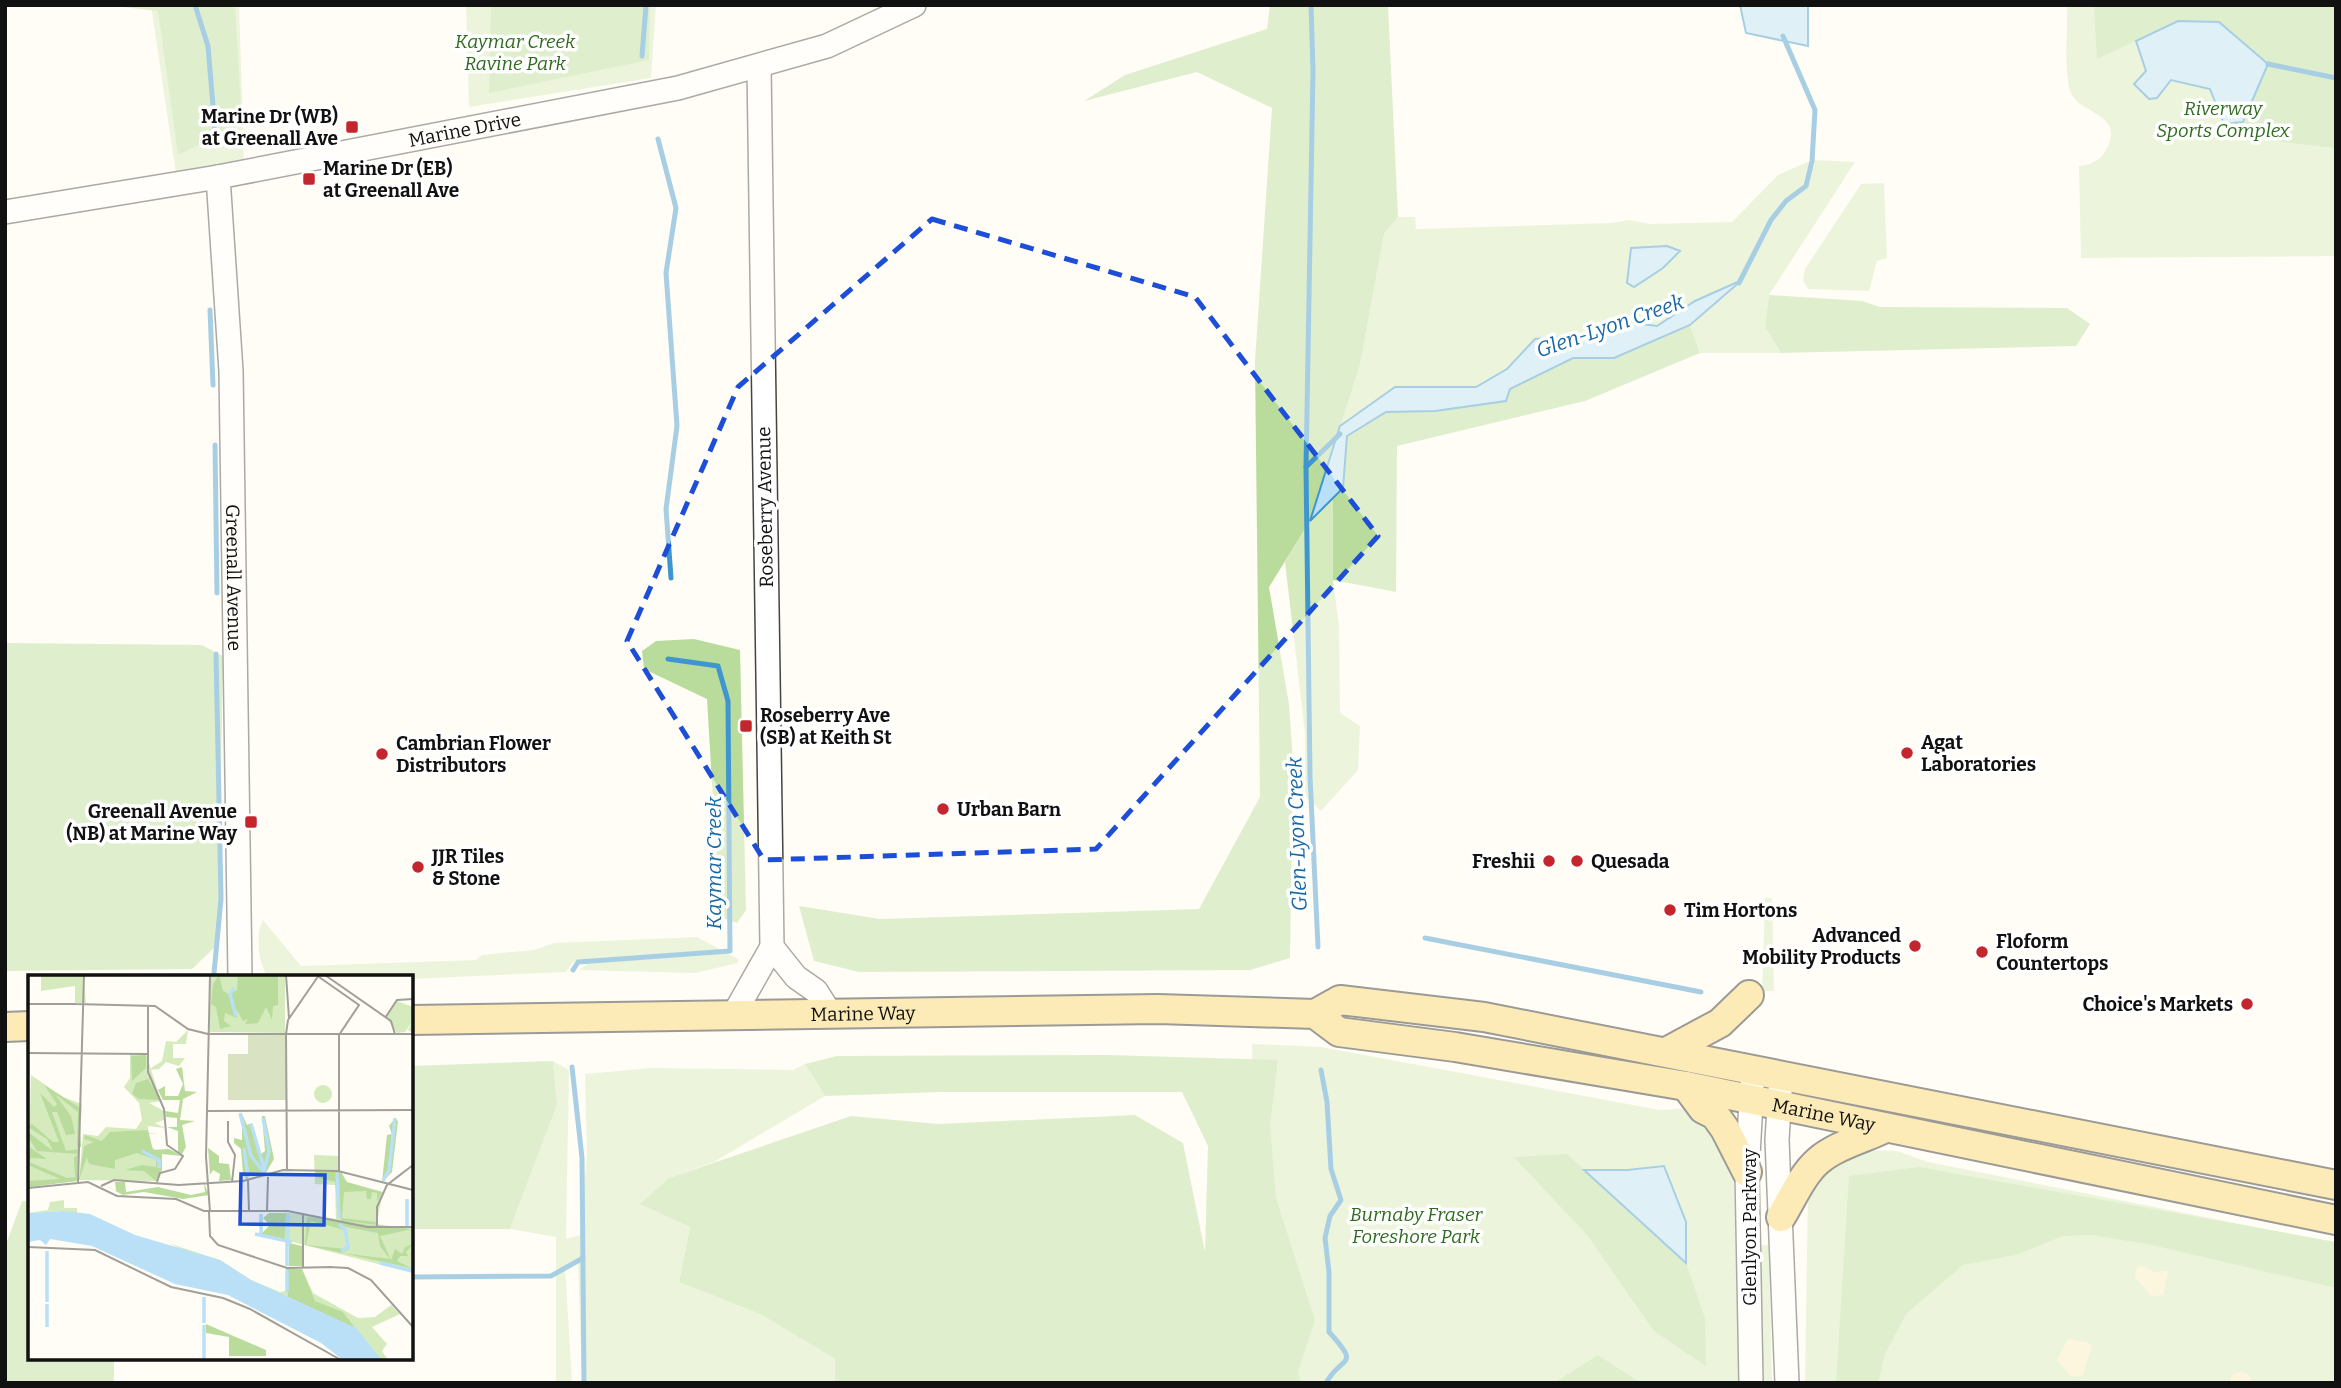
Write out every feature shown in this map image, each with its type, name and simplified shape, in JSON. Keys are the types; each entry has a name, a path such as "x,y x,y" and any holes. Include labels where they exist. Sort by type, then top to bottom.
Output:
{"main road":[{"path":"1668,1051 1720,1023 1749,995"},
{"name":"Marine Way","path":"413,1020 1158,1009 1315,1014 1340,1000 1427,1008 1668,1051 1780,1076 2336,1185"},
{"name":"Marine Way","path":"1315,1014 1339,1032 1455,1047 1686,1086 1883,1129 2336,1220"},
{"path":"5,1027 28,1026"},
{"path":"1686,1086 1703,1109 1715,1115 1725,1129 1747,1172"},
{"path":"1781,1217 1817,1161 1837,1148 1854,1144 1883,1129"}],"street":[{"name":"Marine Drive","path":"5,212 218,177 622,100 759,67 859,33 914,5"},
{"name":"Roseberry Avenue","path":"759,67 772,947"},
{"name":"Greenall Avenue","path":"218,177 231,371 240,975"},
{"path":"734,1014 772,947 796,977 816,991 830,1013"},
{"name":"Glenlyon Parkway","path":"1751,1383 1747,1172 1752,1070"},
{"name":"Glenlyon Parkway","path":"1780,1076 1777,1140 1787,1383"}],"highlighted area":[{"path":"932,219 1195,297 1378,536 1096,849 764,860 627,641 738,387"}],"green space":[{"path":"106,5 235,5 242,124 178,155 158,11"},
{"path":"151,5 239,5 244,160 176,174"},
{"name":"Kaymar Creek Ravine Park","path":"466,5 656,5 651,78 469,107"},
{"name":"Kaymar Creek Ravine Park","path":"491,5 650,5 649,60 489,93"},
{"path":"1270,5 1388,5 1398,217 1384,234 1360,365 1310,521 1269,587 1289,704 1293,762 1290,958 1250,970 859,972 814,961 799,906 880,919 1199,909 1260,797 1255,361 1272,108 1197,72 1084,101 1125,75 1267,29"},
{"name":"Riverway Sports Complex","path":"2067,5 2336,5 2336,256 2081,258 2079,166 2087,165 2101,157 2111,138 2106,121 2083,106 2071,93 2066,62"},
{"path":"2094,5 2336,5 2336,148 2281,142 2243,122 2253,104 2178,21 2097,59"},
{"path":"1812,160 1855,162 1769,295 1765,327 1781,353 1700,353 1690,325 1740,282 1695,301 1657,326 1626,322 1597,333 1535,339 1507,369 1476,387 1450,386 1340,426 1360,365 1384,234 1398,217 1415,217 1416,229 1612,223 1629,220 1650,224 1732,222 1778,175"},
{"path":"1884,183 1887,258 1877,261 1869,291 1808,289 1803,280 1805,269 1861,184"},
{"path":"1769,295 1862,301 1880,307 2067,308 2090,324 2076,346 1781,353 1765,327"},
{"path":"1690,325 1700,353 1585,401 1397,446 1396,592 1333,580 1333,498 1343,488 1347,436 1386,412 1435,411 1506,401 1509,389 1574,358 1614,358"},
{"path":"1333,498 1333,580 1339,626 1340,713 1360,726 1358,770 1321,811 1305,796 1305,734 1285,562 1310,521"},
{"path":"694,639 740,650 746,910 737,923 720,917 707,699 644,669 642,651 656,641"},
{"path":"5,643 202,645 223,656 218,944 192,969 5,971"},
{"path":"1765,898 1772,898 1774,991 1762,991"},
{"path":"263,920 301,966 476,960 482,955 534,950 554,943 697,937 738,959 738,963 695,973 579,970 586,965 580,959 572,963 566,972 413,979 413,975 267,975 259,949"},
{"name":"Burnaby Fraser Foreshore Park","path":"1252,1044 1321,1047 1660,1110 1683,1109 1703,1118 1724,1149 1734,1183 1739,1383 1260,1383"},
{"path":"1107,1055 1278,1060 1270,1125 1276,1198 1315,1320 1298,1371 1301,1383 835,1383 835,1359 760,1314 679,1282 690,1227 640,1204 669,1178 851,1116 938,1124 1135,1115 1183,1143 1205,1252 1208,1146 1182,1092 941,1092 825,1096 805,1064 837,1056"},
{"path":"553,1061 569,1070 566,1239 580,1235 587,1155 585,1074 652,1068 793,1070 805,1064 825,1096 714,1162 669,1178 690,1227 679,1282 760,1314 835,1359 835,1383 582,1383 578,1261 565,1266 572,1383 556,1383 556,1237 510,1229 557,1105"},
{"path":"553,1061 557,1105 510,1229 413,1229 413,1066"},
{"path":"1866,1150 1897,1151 1928,1162 2336,1243 2336,1383 1805,1383 1808,1193 1823,1168"},
{"path":"1567,1154 1686,1263 1705,1318 1706,1366 1654,1331 1587,1235 1514,1157"},
{"path":"1919,1167 2336,1242 2336,1288 2147,1244 2092,1235 2063,1236 2016,1255 1963,1265 1906,1314 1885,1354 1878,1383 1836,1383 1849,1176"},
{"path":"22,1201 28,1201 28,1360 114,1360 114,1383 5,1381 5,1247"},
{"path":"1756,1245 1769,1245 1772,1383 1759,1383"},
{"path":"1598,1355 1641,1383 1554,1383"}],"sand":[{"path":"2141,1265 2154,1272 2168,1271 2163,1295 2151,1296 2135,1277 2136,1269"},
{"path":"2068,1339 2092,1346 2082,1377 2070,1376 2057,1360"},
{"path":"2240,1372 2248,1374 2253,1383 2229,1383 2232,1375"}],"water":[{"path":"1740,5 1808,5 1808,46 1746,33"},
{"path":"2178,21 2219,22 2268,64 2243,122 2224,124 2210,89 2171,80 2157,98 2149,99 2134,84 2146,71 2136,41"},
{"path":"1667,246 1680,251 1663,268 1634,287 1627,283 1631,248"},
{"path":"1742,280 1690,325 1614,358 1573,358 1510,389 1506,401 1435,411 1386,412 1347,436 1343,488 1310,521 1340,426 1395,387 1476,387 1507,369 1535,339 1597,333 1626,322 1657,326 1695,301"},
{"path":"1664,1166 1686,1222 1686,1263 1584,1170 1627,1170"}],"waterway":[{"path":"195,5 208,46 216,142"},
{"name":"Kaymar Creek","path":"642,56 646,5"},
{"name":"Glen-Lyon Creek","path":"1306,467 1313,71 1311,5"},
{"name":"Glen-Lyon Creek","path":"1739,283 1771,220 1786,201 1806,186 1812,161 1815,110 1783,36"},
{"path":"2268,64 2336,78"},
{"name":"Kaymar Creek","path":"658,139 676,208 666,273 677,426 666,509 671,578"},
{"path":"210,310 213,385"},
{"name":"Glen-Lyon Creek","path":"1318,947 1310,776 1306,467 1340,434"},
{"path":"215,445 217,593"},
{"path":"214,973 221,899 216,654"},
{"name":"Kaymar Creek","path":"573,970 578,962 730,951 728,701 718,666 668,659"},
{"path":"1425,938 1701,992"},
{"name":"Kaymar Creek","path":"572,1067 582,1158 584,1383"},
{"name":"Glen-Lyon Creek","path":"1321,1070 1327,1102 1331,1169 1341,1200 1330,1216 1325,1238 1329,1272 1329,1332 1347,1357 1326,1383"},
{"path":"413,1277 551,1276 583,1258"}],"place":[{"name":"Marine Dr (WB) at Greenall Ave","path":"352,127"},
{"name":"Marine Dr (EB) at Greenall Ave","path":"309,179"},
{"name":"Roseberry Ave (SB) at Keith St","path":"746,726"},
{"name":"Agat Laboratories","path":"1907,753"},
{"name":"Cambrian Flower Distributors","path":"382,754"},
{"name":"Urban Barn","path":"943,809"},
{"name":"Greenall Avenue (NB) at Marine Way","path":"251,822"},
{"name":"Freshii","path":"1549,861"},
{"name":"Quesada","path":"1577,861"},
{"name":"JJR Tiles & Stone","path":"418,867"},
{"name":"Tim Hortons","path":"1670,910"},
{"name":"Advanced Mobility Products","path":"1915,946"},
{"name":"Floform Countertops","path":"1982,952"},
{"name":"Choice's Markets","path":"2247,1004"}]}
